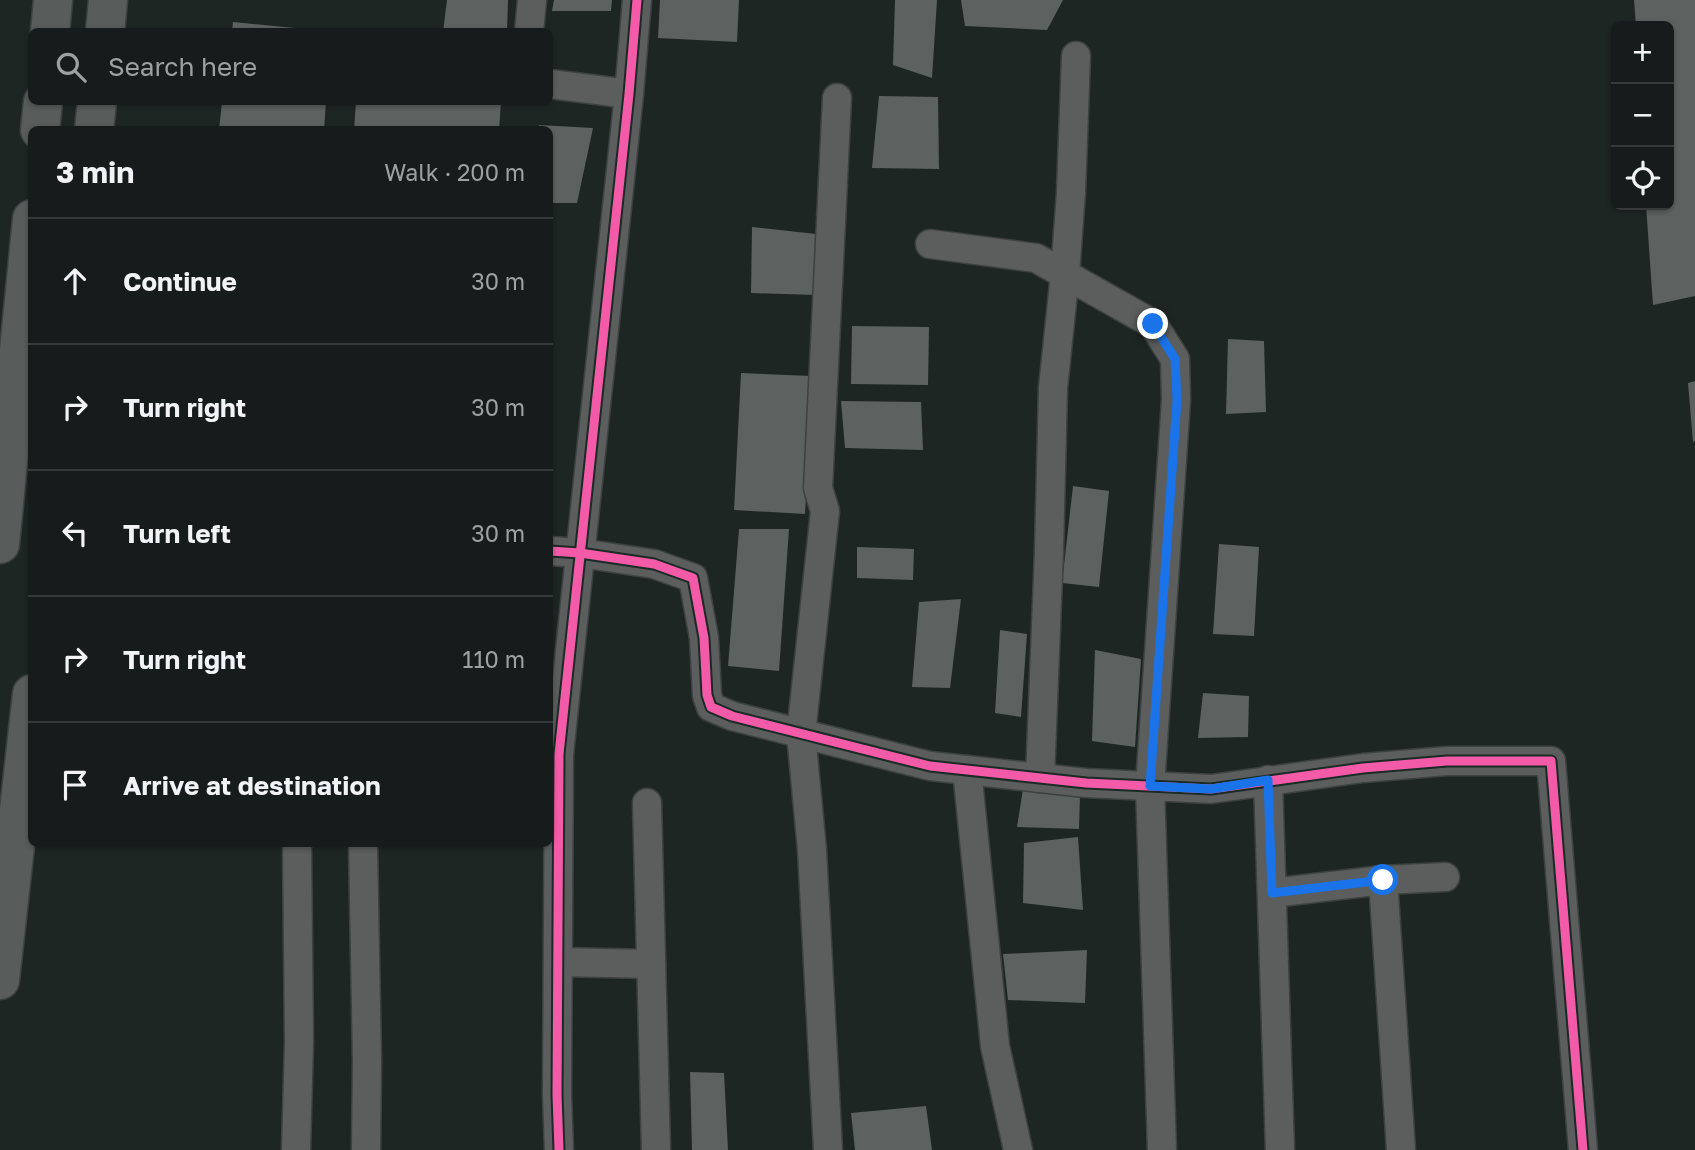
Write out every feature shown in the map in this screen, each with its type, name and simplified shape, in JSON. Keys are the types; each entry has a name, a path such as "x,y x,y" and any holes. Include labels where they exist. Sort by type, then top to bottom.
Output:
{"highway":[{"path":"50,28 53,0"},
{"path":"105,28 108,0"},
{"path":"40,126 43,105"},
{"path":"94,126 97,105"},
{"path":"0,544 28,260"},
{"path":"0,980 28,730"}],"street":[{"path":"529,28 532,0"},
{"path":"559,1150 554,754 580,553 637,0"},
{"path":"1040,778 1053,388 1071,192 1076,56"},
{"path":"553,84 629,93"},
{"path":"828,1150 812,850 801,734 825,511 818,488 837,98"},
{"path":"930,244 1036,258 1153,324 1175,359 1177,400 1150,786 1162,1150"},
{"path":"553,551 654,564 693,578 704,638 710,707 732,716 930,766 1086,783 1211,789 1363,768 1447,761 1551,761 1583,1150"},
{"path":"967,771 995,1046 1018,1150"},
{"path":"1268,780 1280,1150"},
{"path":"647,803 656,1150"},
{"path":"296,1150 299,1042 297,847"},
{"path":"363,847 366,1150"},
{"path":"1272,893 1383,880 1445,877"},
{"path":"1383,880 1401,1150"},
{"path":"558,962 651,964"}],"building":[{"path":"447,0 508,0 507,28 444,28"},
{"path":"554,0 612,0 611,11 552,11"},
{"path":"660,0 739,0 737,42 658,38"},
{"path":"895,0 937,0 932,78 893,65"},
{"path":"961,0 1063,0 1047,30 965,26"},
{"path":"1634,0 1695,0 1695,296 1653,305 1646,210 1674,210 1674,21 1636,21"},
{"path":"233,22 294,28 232,28"},
{"path":"879,96 938,97 939,169 872,168"},
{"path":"222,105 326,105 324,126 219,126"},
{"path":"356,105 501,105 499,126 354,126"},
{"path":"539,125 593,128 577,203 553,203 553,126"},
{"path":"752,227 816,234 815,295 751,293"},
{"path":"852,326 929,327 928,385 851,384"},
{"path":"1228,339 1264,341 1266,412 1226,414"},
{"path":"741,373 812,376 805,514 734,510"},
{"path":"1695,381 1695,441 1693,442 1688,383"},
{"path":"841,401 921,402 923,450 845,448"},
{"path":"1073,486 1109,491 1099,587 1062,583"},
{"path":"739,529 789,529 779,671 728,666"},
{"path":"1219,544 1259,547 1254,636 1213,634"},
{"path":"857,547 914,549 913,580 857,578"},
{"path":"961,599 950,688 912,687 919,602"},
{"path":"1000,630 1027,634 1021,717 995,713"},
{"path":"1095,650 1141,659 1135,747 1092,741"},
{"path":"1203,693 1249,696 1248,737 1198,738"},
{"path":"1023,789 1080,795 1079,829 1017,827"},
{"path":"1078,837 1083,910 1023,903 1024,843"},
{"path":"1087,950 1085,1003 1008,1000 1003,954"},
{"path":"690,1072 724,1073 728,1150 692,1150"},
{"path":"926,1106 932,1150 855,1150 851,1113"}],"cycle path":[{"path":"559,1150 559,754 637,0"},
{"path":"553,551 654,564 693,578 704,638 707,695 711,707 732,716 930,766 1086,783 1211,789 1363,768 1447,761 1551,761 1583,1150"}],"route":[{"path":"1153,324 1175,359 1177,400 1150,786 1211,789 1268,780 1272,893 1383,880"}]}
